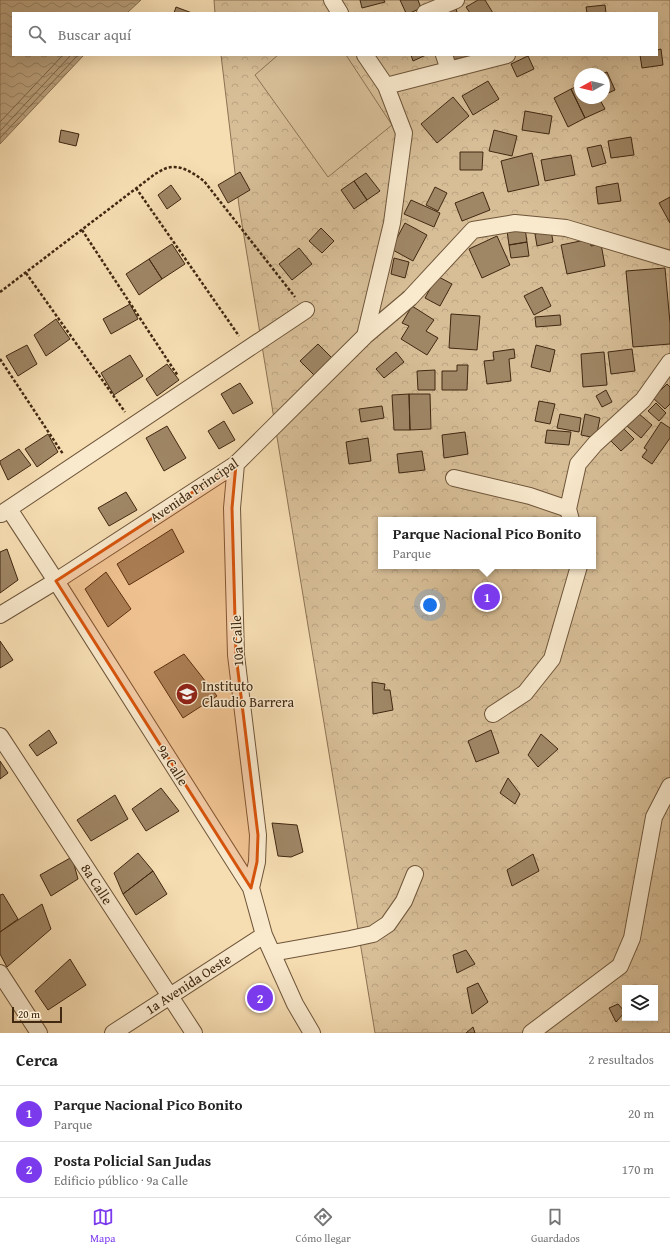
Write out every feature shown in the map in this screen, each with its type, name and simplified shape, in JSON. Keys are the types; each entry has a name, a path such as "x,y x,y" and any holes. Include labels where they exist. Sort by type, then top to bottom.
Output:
{"street":[{"path":"332,0 339,12"},
{"path":"426,9 456,0"},
{"path":"365,336 392,223 404,133 386,86 366,56"},
{"path":"444,56 450,70"},
{"path":"386,86 503,56"},
{"name":"Avenida Principal","path":"0,615 56,581 236,464 365,336 410,298 473,230 515,223 566,228 670,259"},
{"path":"5,512 306,310"},
{"path":"454,478 530,496 570,515 578,464 595,444 643,400 670,362"},
{"name":"10a Calle","path":"236,464 232,508 236,655 258,835 257,862 251,888"},
{"name":"9a Calle","path":"5,512 56,581 251,888 264,935 295,1004 312,1033"},
{"path":"493,714 525,693 552,659 578,569"},
{"name":"8a Calle","path":"0,736 194,1033"},
{"path":"531,1033 620,966 632,938 654,817 670,786"},
{"path":"272,953 373,934 388,924 404,901 414,874"},
{"name":"1a Avenida Oeste","path":"113,1033 264,935"},
{"path":"0,973 39,1033"}],"path":[{"path":"0,292 156,174 166,168 180,167 192,172 204,181 306,310"},
{"path":"136,188 248,349"},
{"path":"82,230 188,390"},
{"path":"26,273 134,426"},
{"path":"0,360 72,468"}],"highlighted area":[{"path":"236,464 232,508 236,655 258,835 257,862 251,888 56,581"}],"green space":[{"path":"214,0 670,0 670,1033 375,1033 239,206 221,56 658,56 658,12 215,12"},
{"path":"277,56 347,56 392,125 328,177 255,75"}],"water":[{"path":"0,0 141,0 128,12 12,12 12,56 83,56 0,144"}],"building":[{"path":"360,0 384,0 385,2 362,8"},
{"path":"400,0 418,0 421,8 412,12 406,12"},
{"path":"478,0 485,0 492,12 469,12 466,7"},
{"path":"605,5 606,12 587,12 586,7"},
{"path":"176,7 189,12 174,12"},
{"path":"456,7 457,12 440,12"},
{"path":"661,49 663,65 642,68 640,56 658,56 658,50"},
{"path":"411,56 424,56 413,61"},
{"path":"451,56 470,56 453,60"},
{"path":"528,56 534,69 517,77 511,64"},
{"path":"610,79 615,90 610,92"},
{"path":"488,81 499,99 473,115 462,96"},
{"path":"574,88 574,95 571,89"},
{"path":"571,89 574,95 574,104 578,104 585,118 568,127 554,98"},
{"path":"453,97 469,116 437,143 421,124"},
{"path":"578,104 602,104 605,109 585,118"},
{"path":"525,111 552,116 549,134 522,130"},
{"path":"61,130 79,134 76,146 59,142"},
{"path":"494,130 517,136 512,156 489,151"},
{"path":"631,137 634,155 611,158 608,141"},
{"path":"601,145 606,163 592,167 587,148"},
{"path":"460,152 483,152 482,170 460,170"},
{"path":"532,153 539,185 508,192 501,161"},
{"path":"571,155 575,175 545,181 541,160"},
{"path":"240,172 250,190 228,203 218,185"},
{"path":"366,173 380,191 367,200 354,181"},
{"path":"354,181 367,200 354,209 341,190"},
{"path":"618,183 621,201 598,204 596,187"},
{"path":"171,185 181,199 167,209 158,195"},
{"path":"435,187 447,193 438,211 426,205"},
{"path":"483,192 490,210 462,221 455,203"},
{"path":"670,197 670,223 659,203"},
{"path":"411,200 440,213 434,227 404,214"},
{"path":"405,223 427,235 413,261 391,249"},
{"path":"321,228 334,241 322,253 309,241"},
{"path":"525,228 527,242 509,245 507,231"},
{"path":"551,230 553,242 537,246 535,234"},
{"path":"497,236 510,265 482,278 469,249"},
{"path":"590,239 591,246 601,244 605,266 567,274 561,245"},
{"path":"527,242 529,256 511,258 509,245"},
{"path":"172,244 185,264 162,279 149,259"},
{"path":"299,248 312,264 292,280 279,264"},
{"path":"394,258 409,262 405,278 391,274"},
{"path":"149,259 162,279 139,295 126,274"},
{"path":"665,268 670,323 670,344 633,347 626,271"},
{"path":"437,276 452,284 440,306 425,298"},
{"path":"542,287 551,306 534,315 524,296"},
{"path":"130,304 138,319 111,334 103,319"},
{"path":"412,306 434,320 426,331 438,338 427,355 401,339 409,326 402,323"},
{"path":"451,314 480,316 477,350 449,348"},
{"path":"560,315 561,325 536,327 535,317"},
{"path":"56,319 70,339 46,356 34,335"},
{"path":"318,344 334,360 316,377 300,361"},
{"path":"27,345 37,364 18,376 6,356"},
{"path":"536,345 555,350 550,372 531,367"},
{"path":"514,349 515,358 509,359 511,381 487,384 484,361 494,360 493,352"},
{"path":"632,349 635,371 611,374 608,352"},
{"path":"396,352 404,362 384,378 376,369"},
{"path":"604,352 607,385 583,387 581,354"},
{"path":"130,355 143,376 114,395 101,373"},
{"path":"167,364 179,380 157,396 146,379"},
{"path":"457,365 468,365 467,390 442,390 442,371 457,371"},
{"path":"435,370 435,390 418,390 417,371"},
{"path":"240,383 253,403 233,414 221,394"},
{"path":"667,384 670,387 670,404 665,409 653,398"},
{"path":"606,390 612,402 602,407 596,396"},
{"path":"409,394 410,430 394,430 392,395"},
{"path":"409,394 430,394 431,429 410,430"},
{"path":"539,401 555,404 550,424 535,421"},
{"path":"656,403 666,413 659,421 648,411"},
{"path":"382,406 384,418 361,422 359,409"},
{"path":"638,413 652,425 641,438 627,426"},
{"path":"560,414 581,418 579,432 557,428"},
{"path":"585,414 600,418 596,438 581,435"},
{"path":"224,421 235,440 219,449 208,431"},
{"path":"661,422 670,428 670,438 652,464 642,457 647,450 644,448"},
{"path":"167,426 186,458 164,471 146,438"},
{"path":"623,428 634,439 621,451 611,441"},
{"path":"547,430 571,432 569,445 545,443"},
{"path":"465,432 468,454 444,458 442,435"},
{"path":"48,434 58,452 37,467 25,449"},
{"path":"368,438 371,461 349,464 346,442"},
{"path":"19,449 31,465 8,480 0,461"},
{"path":"422,451 425,470 399,473 397,454"},
{"path":"126,492 137,510 109,526 98,508"},
{"path":"172,529 184,552 129,585 117,564"},
{"path":"7,549 18,580 0,593 0,552"},
{"path":"106,572 131,609 108,627 85,589"},
{"path":"0,641 13,660 0,668"},
{"path":"184,654 217,696 183,718 154,672"},
{"path":"372,682 385,684 384,690 390,690 393,710 373,714"},
{"path":"49,730 57,743 37,756 29,745"},
{"path":"491,730 499,753 476,762 468,741"},
{"path":"541,734 558,749 538,767 528,755"},
{"path":"0,761 8,773 0,779"},
{"path":"508,778 520,794 515,804 500,793"},
{"path":"161,788 179,811 146,831 132,809"},
{"path":"115,795 128,819 91,841 77,820"},
{"path":"272,823 297,825 303,852 291,857 278,856"},
{"path":"138,853 153,871 123,894 114,873"},
{"path":"533,854 539,871 512,886 507,870"},
{"path":"72,857 78,879 51,896 40,875"},
{"path":"153,871 167,894 136,915 123,894"},
{"path":"3,894 18,919 0,932 0,895"},
{"path":"42,904 51,929 7,967 0,954 0,932"},
{"path":"466,950 475,964 457,973 453,955"},
{"path":"70,959 86,985 48,1010 35,991"},
{"path":"478,983 488,1002 472,1014 467,988"},
{"path":"618,1004 622,1009 622,1015 616,1022 609,1008"},
{"path":"473,1027 475,1033 466,1033"}],"place":[{"name":"Parque Nacional Pico Bonito","path":"487,597"},
{"name":"Instituto Claudio Barrera","path":"187,694"},
{"name":"Posta Policial San Judas","path":"260,998"}]}
